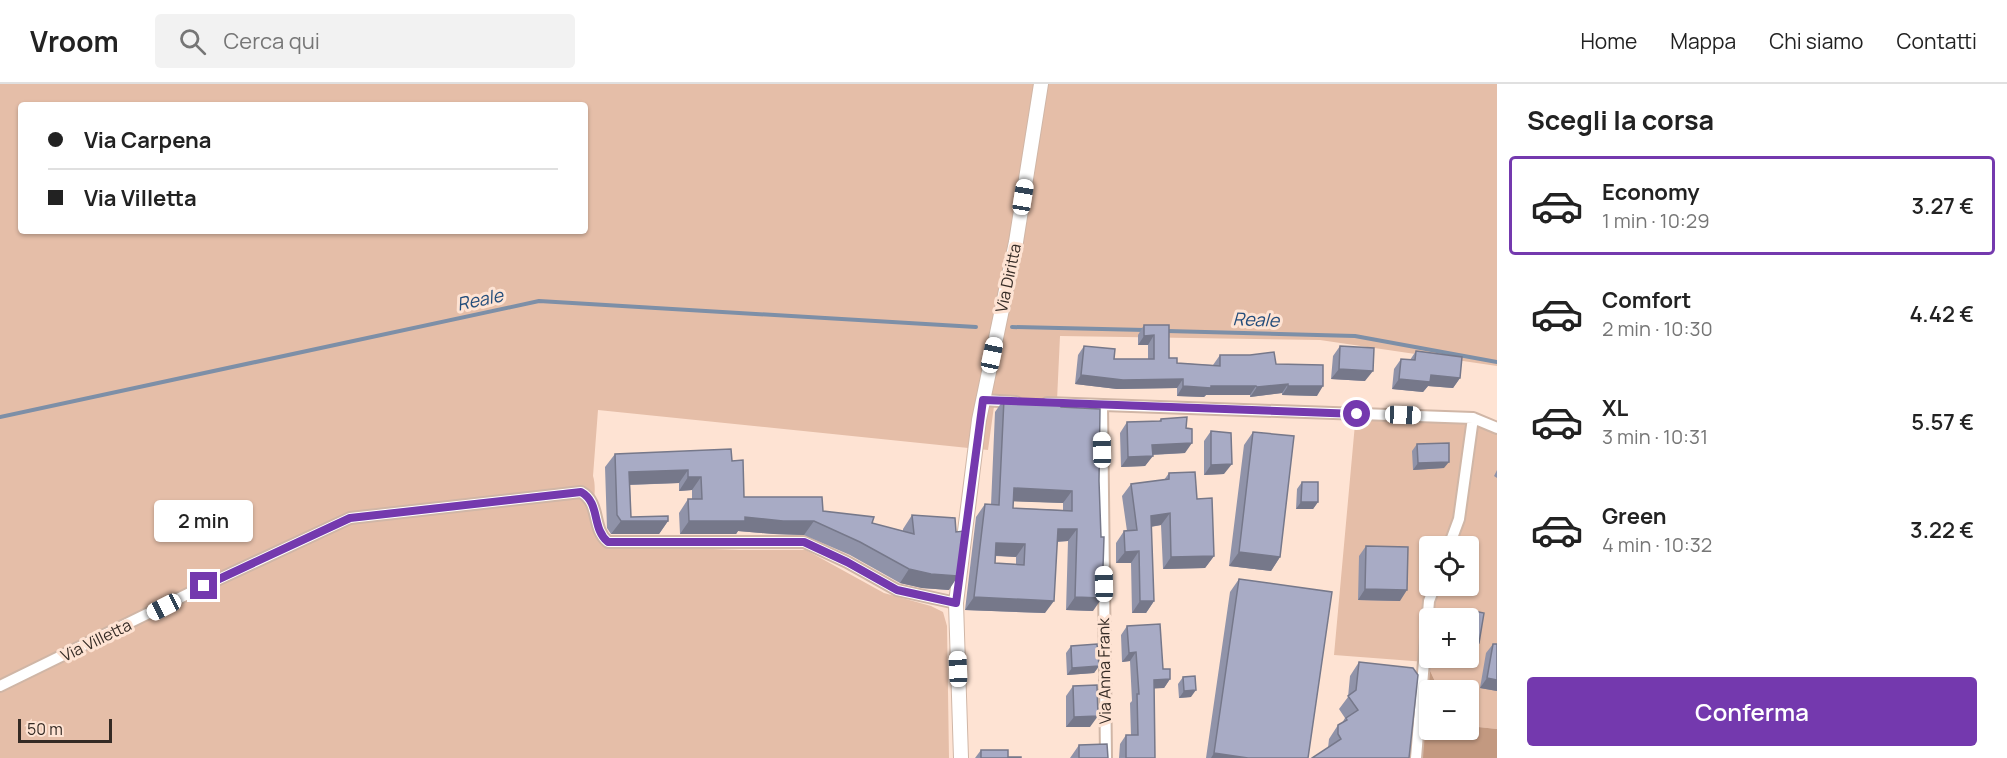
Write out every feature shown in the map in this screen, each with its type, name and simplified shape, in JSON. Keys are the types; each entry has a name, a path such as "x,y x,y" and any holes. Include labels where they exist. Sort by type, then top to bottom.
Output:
{"street":[{"name":"Via Diritta","path":"961,758 956,603 983,400 1016,242 1041,84"},
{"path":"983,400 1473,418 1497,428"},
{"name":"Via Anna Frank","path":"1102,405 1106,758"},
{"path":"1453,536 1459,519 1473,418"},
{"name":"Via Villetta","path":"0,686 204,586 350,518 581,492 593,503 601,534 608,542 804,542 847,562 897,590 956,603"},
{"path":"1416,758 1431,596"}],"shaded area":[{"path":"0,84 1497,84 1497,366 1320,340 1060,336 1057,400 995,399 988,450 598,410 593,476 595,494 593,522 597,539 604,545 806,550 884,593 931,606 943,612 947,626 949,758 0,758"},
{"path":"1356,413 1474,416 1497,427 1497,729 1479,727 1479,680 1434,680 1429,668 1479,668 1479,608 1419,608 1419,661 1334,655"},
{"path":"1425,668 1429,668 1434,680 1424,680"},
{"path":"1419,718 1419,740 1479,740 1479,727 1497,729 1497,758 1414,758"}],"building":[{"path":"1144,325 1169,325 1169,358 1177,358 1177,363 1220,366 1220,355 1274,352 1276,364 1323,365 1323,386 1288,386 1288,384 1257,387 1211,386 1211,388 1183,386 1183,379 1123,380 1081,375 1084,346 1115,349 1114,359 1154,359 1154,335 1144,336"},
{"path":"1340,346 1374,348 1373,371 1339,369"},
{"path":"1416,351 1462,357 1460,378 1431,375 1430,382 1399,379 1401,359 1415,360"},
{"path":"1004,399 1061,402 1061,407 1100,409 1099,481 1101,537 1104,537 1102,598 1075,597 1077,529 1058,529 1054,601 974,597 985,504 999,505","holes":["1014,488 1072,491 1072,511 1013,508","996,543 1025,544 1024,565 995,563"]},
{"path":"1187,417 1186,428 1192,429 1192,443 1152,445 1153,456 1128,457 1127,422 1161,421 1161,419"},
{"path":"1211,431 1231,433 1232,464 1211,465"},
{"path":"1253,432 1294,436 1280,557 1239,552"},
{"path":"1449,443 1449,462 1418,463 1417,444"},
{"path":"731,449 732,461 743,460 744,497 822,497 823,511 874,517 872,523 914,534 912,515 955,518 956,532 964,531 958,576 931,574 909,569 860,542 814,521 745,517 745,521 689,521 688,499 702,499 701,477 688,477 688,470 629,472 631,517 668,516 668,521 621,521 617,515 615,454"},
{"path":"1195,472 1197,499 1212,498 1214,556 1171,557 1170,513 1151,516 1154,601 1140,601 1139,551 1125,552 1124,531 1137,530 1131,484 1169,479 1169,473"},
{"path":"1302,482 1318,482 1318,502 1301,502"},
{"path":"1366,546 1408,547 1407,590 1365,589"},
{"path":"1239,579 1332,592 1308,758 1248,758 1214,753"},
{"path":"1479,612 1484,613 1479,643"},
{"path":"1160,624 1163,669 1170,669 1170,679 1154,680 1155,758 1126,758 1126,735 1138,735 1137,694 1139,694 1136,652 1129,653 1127,626"},
{"path":"1097,644 1099,666 1072,668 1071,646"},
{"path":"1493,644 1497,644 1497,680 1487,678"},
{"path":"1359,662 1413,668 1418,675 1409,758 1312,758 1341,739 1338,734 1338,725 1358,710 1348,696 1356,690"},
{"path":"1195,676 1196,690 1184,691 1183,677"},
{"path":"1097,685 1098,716 1074,717 1073,686"},
{"path":"1107,744 1108,758 1079,758 1079,745"},
{"path":"981,750 1008,750 1008,757 1021,758 981,758"}],"waterway":[{"name":"Reale","path":"0,417 539,301 976,327"},
{"name":"Reale","path":"1012,327 1145,330"},
{"name":"Reale","path":"1167,331 1355,336 1497,362"}],"route":[{"path":"204,586 350,518 581,492 593,503 601,534 608,542 804,542 847,562 897,590 956,603 983,400 1357,414"}]}
